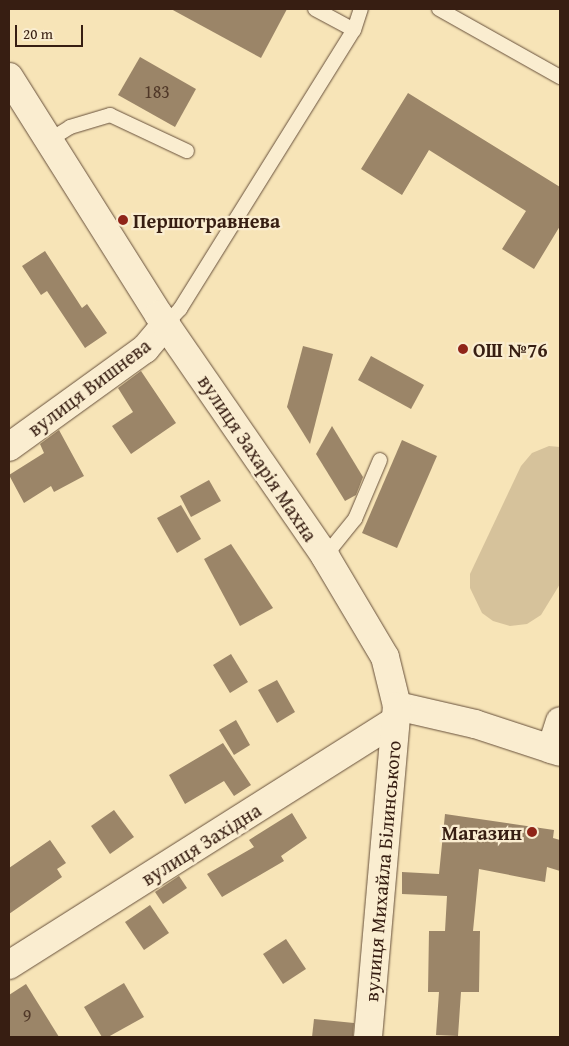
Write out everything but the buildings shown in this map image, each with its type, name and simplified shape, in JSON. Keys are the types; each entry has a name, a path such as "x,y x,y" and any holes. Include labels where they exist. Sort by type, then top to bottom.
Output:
{"street":[{"name":"вулиця Захарія Махна","path":"9,76 51,139 166,324 325,556 385,657 395,714"},
{"name":"вулиця Вишнева","path":"9,447 145,349 166,324"},
{"path":"395,714 475,724 556,750 560,722"},
{"name":"вулиця Західна","path":"9,965 395,714"},
{"name":"вулиця Михайла Білинського","path":"368,1037 395,714"}],"lane":[{"path":"315,9 354,30"},
{"path":"166,324 180,309 354,30 361,9"},
{"path":"440,9 560,77"},
{"path":"51,139 70,127 110,115 187,151"},
{"path":"325,556 355,519 380,460"}],"shaded area":[{"path":"549,446 560,447 560,584 541,615 527,624 510,626 493,621 482,613 470,588 470,574 521,466 532,453"}],"place":[{"name":"Першотравнева","path":"123,220"},
{"name":"ОШ №76","path":"463,349"},
{"name":"Магазин","path":"532,832"}]}
